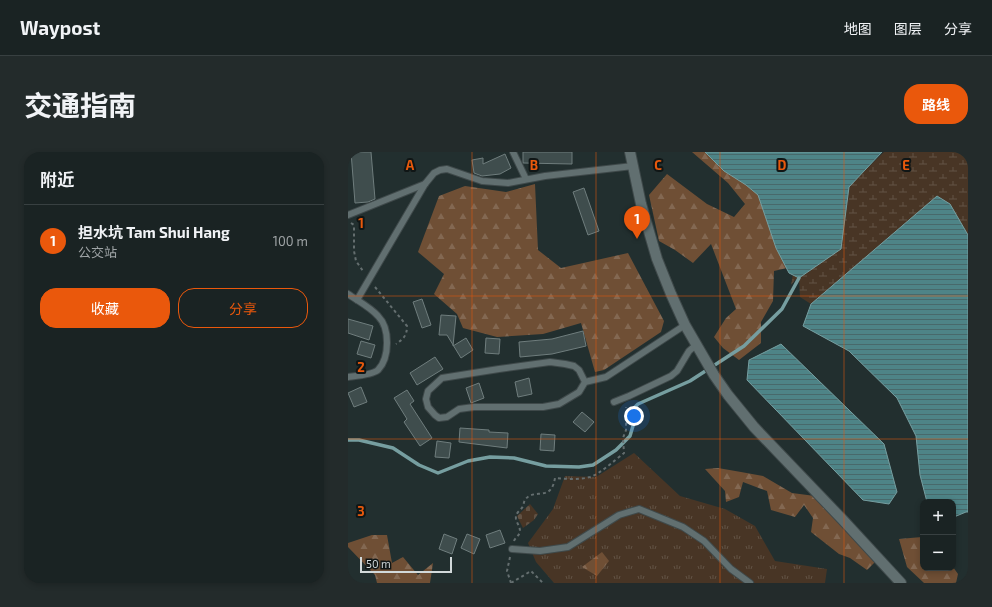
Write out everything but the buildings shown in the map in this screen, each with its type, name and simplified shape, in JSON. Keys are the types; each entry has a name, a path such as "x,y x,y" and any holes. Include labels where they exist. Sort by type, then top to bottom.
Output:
{"main road":[{"path":"630,152 641,204 657,259 685,325 714,375 754,428 842,519 901,583"}],"lane":[{"path":"513,152 526,179"},
{"path":"357,300 425,184 434,173 440,170 447,169 482,181 508,182 545,176 633,166"},
{"path":"348,215 425,184"},
{"path":"348,294 379,316 384,324 387,341 387,352 383,362 377,370 370,374 348,377"},
{"path":"585,382 579,370 574,366 550,362 442,378 428,391 426,399 428,407 439,418 447,417 458,409 474,407 543,407 559,404 579,392 585,382 606,377 685,325"},
{"path":"614,402 671,376 677,371 688,351 696,345"},
{"path":"512,549 540,551 568,547 619,514 639,509 683,527 704,541 730,568 750,583"}],"path":[{"path":"348,221 354,225 354,251 356,261 369,280 407,326 407,332 404,337 387,352"},
{"path":"543,583 531,570 511,583 507,571 512,549 520,530 516,514 523,506 524,500 529,496 549,491 552,488 555,478 576,479 591,477 624,453 623,438 626,430 626,404 629,396"}],"green space":[{"path":"692,152 718,152 756,183 787,268 774,271 773,301 761,322 761,343 739,360 723,348 714,337 726,318 736,309 711,244 693,263 659,241 649,195 667,174 707,204 734,217 745,204 728,183"},
{"path":"884,152 968,152 968,242 937,197 811,304 800,297 799,278 810,263 791,285 796,257 847,188"},
{"path":"535,184 538,250 561,268 628,253 664,321 661,332 604,370 595,372 581,323 543,334 497,337 463,328 457,314 434,294 444,274 418,252 439,196 465,186 506,192"},
{"path":"634,453 680,496 725,509 755,526 775,561 827,569 825,583 554,583 536,562 528,543 553,509 565,476 596,477"},
{"path":"718,468 763,476 792,493 827,496 864,537 876,561 867,570 850,558 839,554 811,532 813,518 804,505 795,517 771,510 767,491 743,482 739,497 726,502 725,491 705,469"},
{"path":"530,504 538,514 534,520 523,528 517,516"},
{"path":"372,535 387,535 392,563 403,557 418,575 433,563 430,583 377,583 375,575 348,547 348,543"},
{"path":"920,537 920,571 956,571 958,574 956,583 924,583 907,567 899,539"},
{"path":"602,552 609,561 597,576 582,567"}],"water":[{"path":"705,152 882,152 849,187 841,249 799,278 789,273 776,248 758,195 746,185 724,171"},
{"path":"937,196 950,204 968,235 968,512 956,516 956,499 926,499 920,475 916,436 897,398 849,351 803,326 811,304"},
{"path":"781,344 884,444 897,492 889,504 863,500 747,380 749,360"}],"waterway":[{"path":"348,440 359,440 393,448 419,465 438,473 468,461 490,457 514,458 546,466 579,467 593,465 616,450 630,436 635,419 635,407 638,404 690,381 744,346 782,309 799,278"}],"place":[{"name":"担水坑 Tam Shui Hang","path":"637,239"}]}
